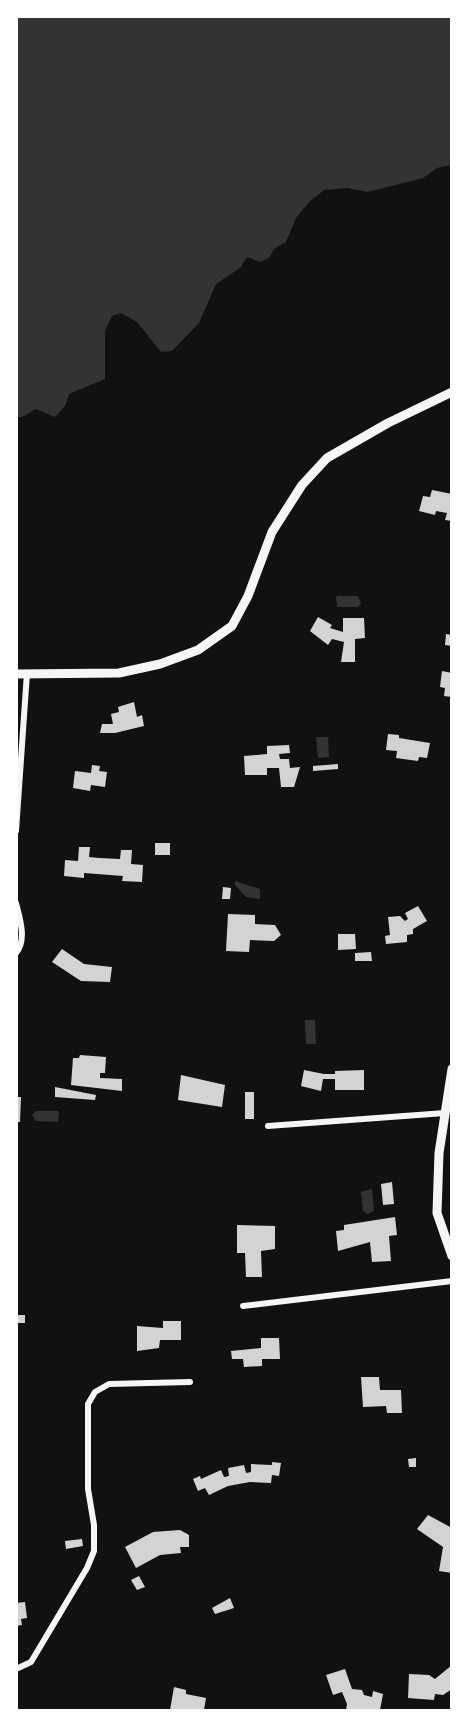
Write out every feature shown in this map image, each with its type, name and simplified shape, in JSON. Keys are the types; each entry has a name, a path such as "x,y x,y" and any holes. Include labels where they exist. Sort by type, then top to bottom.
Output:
{"street":[{"path":"16,674 119,673 160,664 198,650 232,626 248,596 272,532 302,485 327,458 388,423 452,392"},
{"path":"16,831 27,674"},
{"path":"16,903 21,922 22,946 16,953"},
{"path":"452,1069 439,1153 437,1213 452,1256"},
{"path":"268,1126 445,1113"},
{"path":"243,1306 452,1281"},
{"path":"16,1669 31,1662 87,1568 94,1551 94,1525 88,1489 88,1404 95,1392 109,1384 190,1382"}],"shaded area":[{"path":"17,16 451,17 451,165 437,168 423,178 367,192 347,188 324,190 309,202 296,218 286,242 274,249 269,258 260,262 247,257 240,268 216,284 199,323 172,351 161,352 137,322 121,313 112,316 105,331 105,379 69,394 65,406 55,417 36,409 22,417 17,417"},
{"path":"336,596 358,596 361,603 358,607 337,607"},
{"path":"316,737 328,737 329,757 318,758"},
{"path":"235,881 260,889 260,899 246,897 235,885"},
{"path":"305,1020 315,1020 316,1044 306,1044"},
{"path":"36,1111 59,1111 58,1122 36,1121 32,1115"},
{"path":"372,1189 374,1211 367,1214 363,1211 361,1192"}],"building":[{"path":"432,490 452,494 452,521 445,520 447,513 436,511 435,515 419,511 423,496 430,497"},
{"path":"318,617 332,625 330,628 343,632 343,618 364,618 365,638 355,639 355,662 341,662 344,642 332,639 328,645 310,631"},
{"path":"446,634 452,635 452,646 445,645"},
{"path":"442,671 452,673 452,697 444,696 445,688 440,687"},
{"path":"134,702 137,717 142,715 144,726 115,733 100,733 102,724 113,724 111,714 119,712 118,707"},
{"path":"388,734 430,743 427,758 419,757 418,761 396,758 397,751 386,750"},
{"path":"289,745 290,753 279,754 280,759 289,759 290,768 300,767 294,787 281,787 279,768 267,768 267,775 245,775 244,756 267,754 267,746"},
{"path":"338,764 338,769 313,771 313,766"},
{"path":"92,765 100,766 99,771 107,772 105,787 91,785 90,791 73,788 75,771 91,773"},
{"path":"155,843 170,843 170,855 155,855"},
{"path":"79,847 90,847 89,857 99,858 120,859 121,850 132,850 131,864 143,865 142,882 122,881 123,876 84,873 84,878 64,876 65,860 78,861"},
{"path":"223,887 231,888 230,899 222,899"},
{"path":"418,906 427,921 413,929 413,934 407,935 407,942 386,944 385,936 390,935 388,917 400,916 405,921 408,919 405,913"},
{"path":"228,914 255,915 255,924 275,925 281,935 274,941 250,940 249,952 226,951"},
{"path":"338,934 355,934 356,949 338,950"},
{"path":"62,949 84,964 112,967 110,982 81,981 52,962"},
{"path":"371,952 372,961 355,961 355,953"},
{"path":"80,1055 106,1057 105,1073 100,1073 100,1078 122,1079 122,1091 71,1085 73,1058 79,1058"},
{"path":"304,1070 335,1074 335,1071 364,1070 364,1090 335,1090 335,1079 323,1079 321,1091 301,1086"},
{"path":"181,1075 225,1085 222,1107 178,1100"},
{"path":"55,1087 96,1095 95,1100 55,1097"},
{"path":"245,1092 254,1092 254,1119 245,1119"},
{"path":"16,1097 21,1097 20,1122 16,1122"},
{"path":"392,1182 394,1204 383,1205 381,1184"},
{"path":"395,1217 397,1235 389,1236 391,1261 372,1262 370,1242 338,1251 336,1231 344,1230 344,1225"},
{"path":"237,1225 275,1226 275,1249 261,1251 262,1277 246,1277 245,1253 237,1253"},
{"path":"16,1315 25,1315 25,1323 16,1323"},
{"path":"163,1321 181,1321 181,1340 160,1340 159,1348 137,1351 137,1326 163,1328"},
{"path":"261,1338 279,1338 280,1359 262,1359 262,1366 244,1367 243,1359 232,1359 231,1351 261,1348"},
{"path":"361,1377 379,1377 380,1390 401,1390 402,1413 387,1413 386,1406 363,1407"},
{"path":"416,1458 416,1467 409,1467 408,1459"},
{"path":"272,1462 281,1463 279,1476 272,1475 271,1483 250,1482 228,1486 209,1495 205,1488 198,1491 193,1479 200,1476 201,1479 221,1470 224,1477 229,1476 228,1468 244,1465 246,1473 251,1472 251,1464 272,1465"},
{"path":"428,1515 452,1528 452,1573 439,1571 443,1547 417,1529"},
{"path":"180,1530 189,1535 189,1547 180,1547 181,1553 160,1555 136,1568 125,1547 153,1532"},
{"path":"82,1539 83,1546 66,1549 65,1541"},
{"path":"139,1576 145,1587 137,1590 131,1580"},
{"path":"230,1598 234,1608 215,1614 212,1608"},
{"path":"25,1602 27,1618 21,1619 22,1625 16,1626 16,1603"},
{"path":"452,1665 452,1689 443,1695 435,1694 434,1700 408,1698 409,1674 429,1675 435,1679"},
{"path":"345,1669 352,1689 362,1690 364,1695 372,1697 373,1691 383,1694 380,1710 346,1710 347,1704 342,1692 333,1695 326,1675"},
{"path":"174,1687 186,1690 186,1694 206,1698 204,1710 170,1710"}]}
